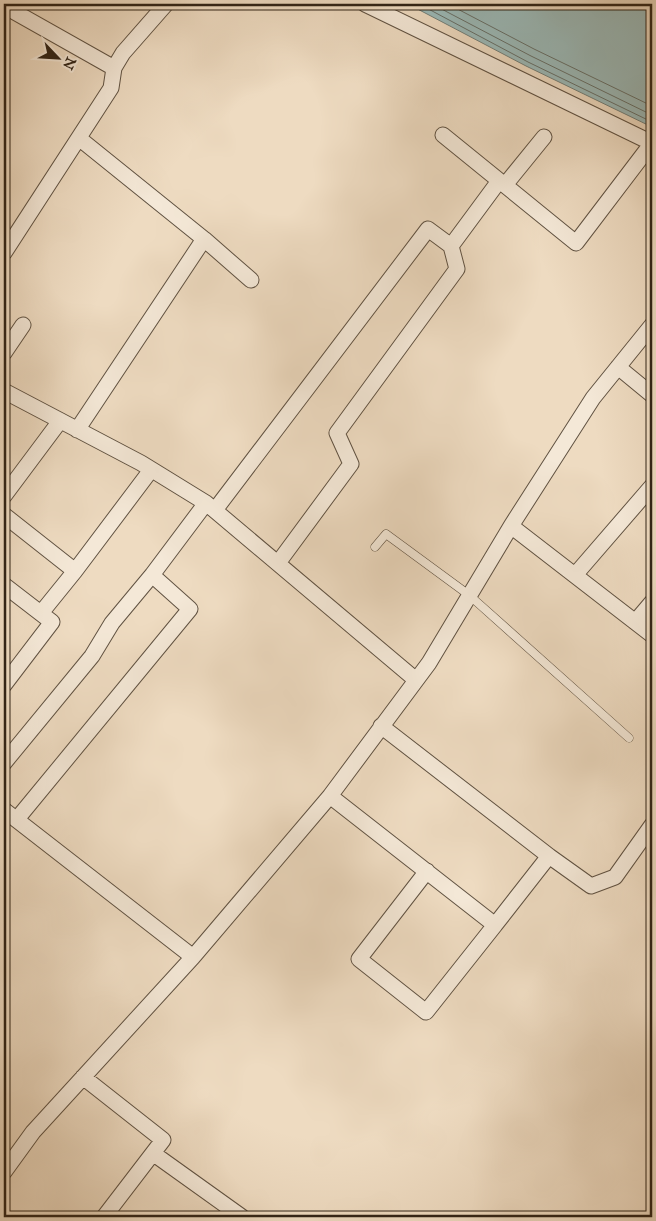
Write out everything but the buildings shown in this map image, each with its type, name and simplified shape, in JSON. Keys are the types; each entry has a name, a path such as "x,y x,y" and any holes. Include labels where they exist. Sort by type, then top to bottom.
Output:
{"street":[{"path":"4,253 80,139 111,88 114,68 123,53 166,4"},
{"path":"365,4 652,143 576,243 443,136"},
{"path":"4,6 114,68"},
{"path":"451,246 502,183 544,136"},
{"path":"80,139 204,239 251,280"},
{"path":"4,762 92,656 112,623 210,507 428,229 451,246 457,269 338,433 351,464 278,563"},
{"path":"77,430 204,239"},
{"path":"4,353 22,325"},
{"path":"4,1172 33,1132 193,957 330,796 429,663 511,526 592,398 652,325"},
{"path":"618,368 652,395"},
{"path":"4,391 151,470 210,507 416,680"},
{"path":"4,496 60,420"},
{"path":"41,613 151,470"},
{"path":"575,575 652,486"},
{"path":"4,515 74,571"},
{"path":"511,526 652,635"},
{"path":"17,819 190,609 152,575"},
{"path":"4,585 52,622 4,685"},
{"path":"635,622 652,602"},
{"path":"381,726 549,856 591,886 615,877 652,824"},
{"path":"330,796 495,924"},
{"path":"4,810 193,957"},
{"path":"427,871 359,959 426,1012 549,856"},
{"path":"84,1077 163,1140 104,1217"},
{"path":"154,1154 242,1217"}],"lane":[{"path":"375,547 386,534 469,595 629,738"}],"water":[{"path":"408,4 647,4 652,6 652,127 526,66"}]}
